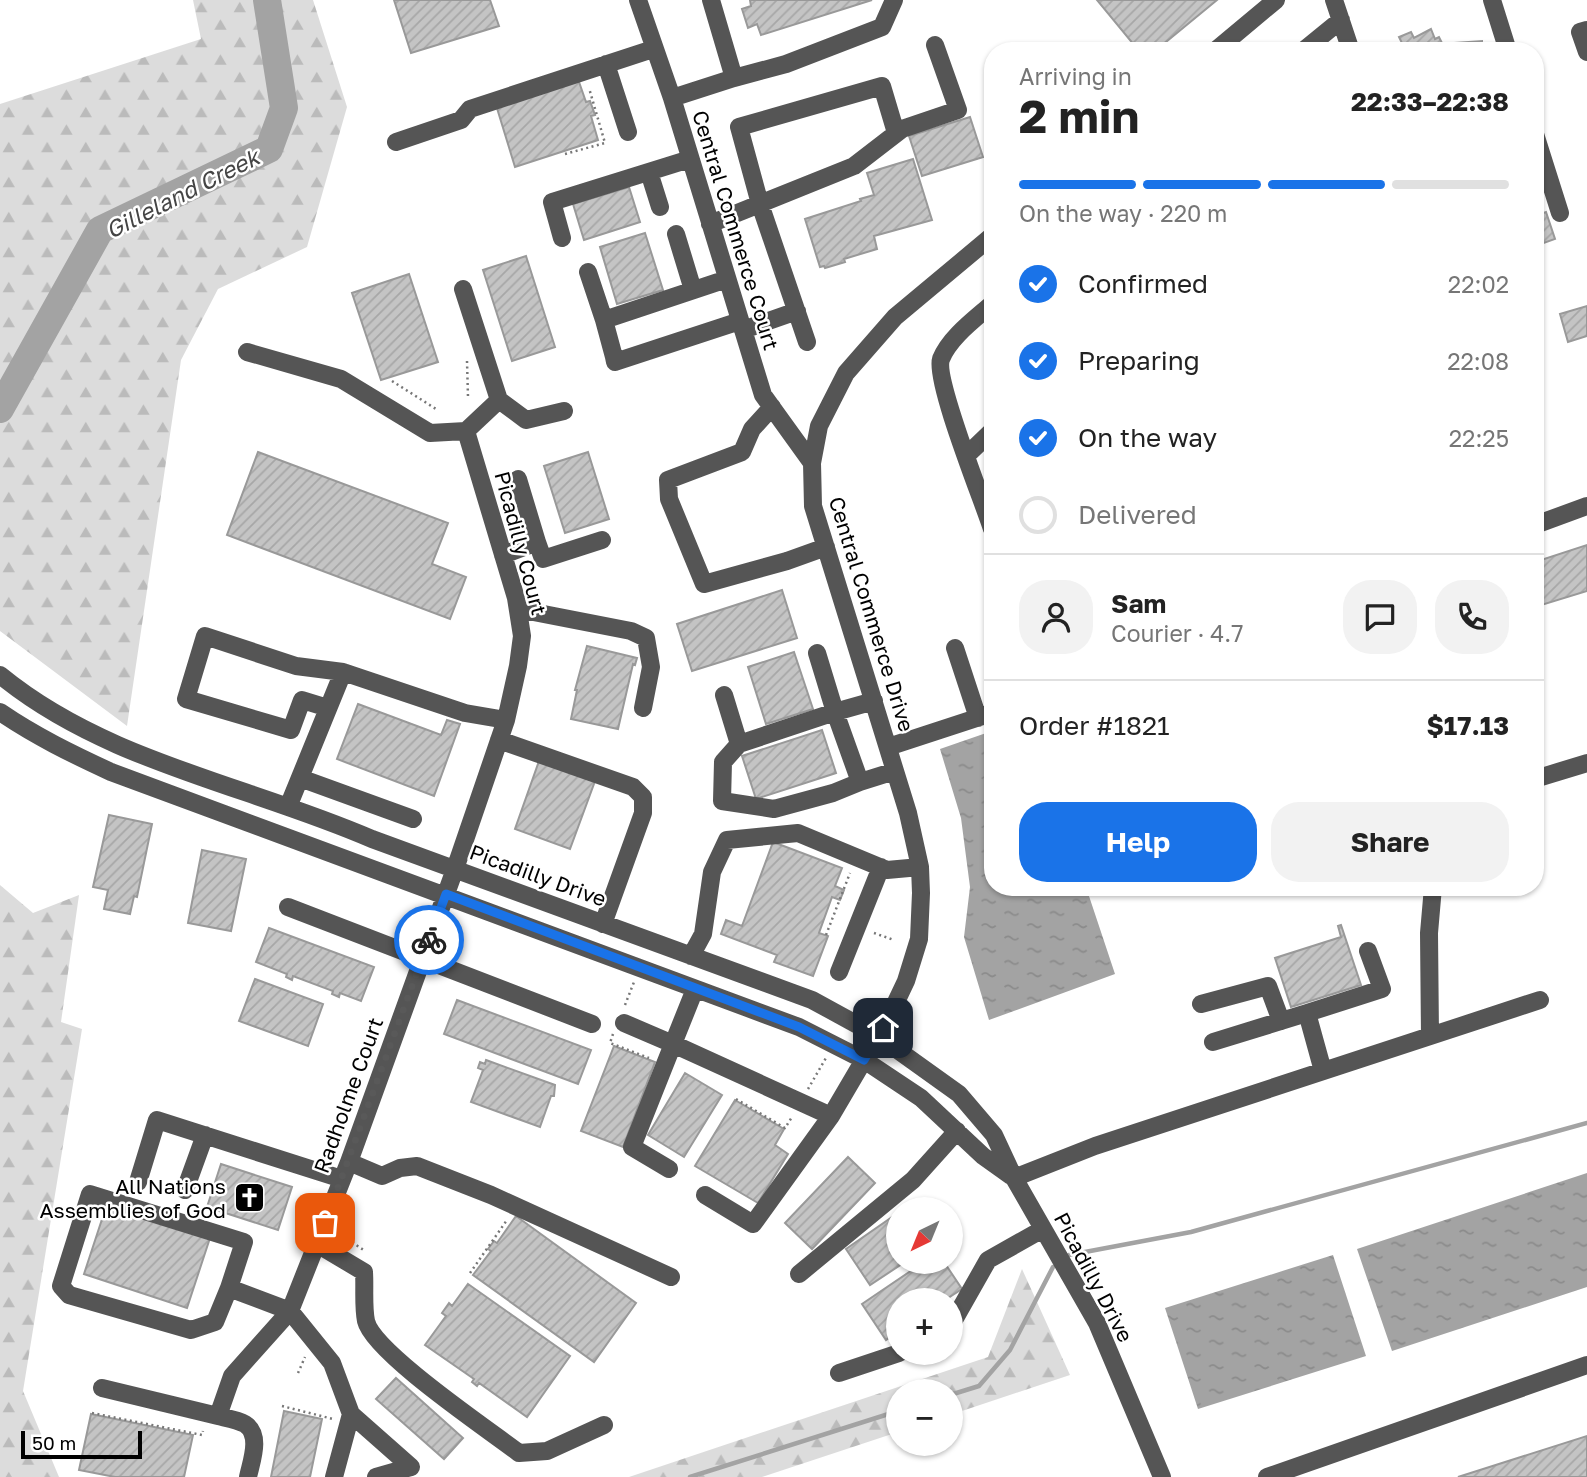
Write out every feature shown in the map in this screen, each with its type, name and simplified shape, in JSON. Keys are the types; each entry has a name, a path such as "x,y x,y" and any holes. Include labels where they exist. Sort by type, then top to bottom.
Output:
{"street":[{"name":"Central Commerce Court","path":"638,0 672,98 763,395 812,463"},
{"path":"711,0 734,78"},
{"path":"672,98 786,64 882,27 894,0"},
{"path":"1226,42 1276,0"},
{"path":"1334,0 1349,42"},
{"path":"1492,0 1505,42"},
{"path":"1314,42 1341,20"},
{"path":"1587,30 1580,32 1587,52"},
{"path":"710,224 854,166 902,129 958,110 935,45"},
{"path":"396,142 461,120 470,109 653,49"},
{"path":"606,64 628,132"},
{"path":"807,342 760,204 740,127 882,86 896,133"},
{"path":"562,238 552,202 690,159"},
{"path":"1544,162 1560,213"},
{"path":"649,172 660,207"},
{"path":"676,234 692,290"},
{"name":"Central Commerce Drive","path":"705,1195 753,1224 831,1116 878,1036 906,981 919,939 920,867 908,813 813,506 812,463 819,426 846,373 895,317 984,243"},
{"path":"589,272 615,362 797,311"},
{"path":"604,320 727,279"},
{"path":"463,289 499,400 526,421 564,411"},
{"path":"984,311 948,348 939,367 984,505"},
{"path":"247,352 341,379 430,433 466,431 499,400"},
{"path":"772,407 752,429 742,452 668,481 669,499 704,584 826,547"},
{"name":"Picadilly Court","path":"446,894 506,720 522,636 518,609 466,431"},
{"path":"967,455 984,439"},
{"path":"518,479 543,559 601,540"},
{"path":"1544,522 1587,506"},
{"path":"503,555 537,542"},
{"path":"518,609 631,631 646,638 651,667 643,708"},
{"path":"328,708 302,700 291,730 186,699 205,636 296,666 342,672 465,713 506,720"},
{"path":"955,648 984,714"},
{"path":"817,653 860,782"},
{"path":"288,807 342,672"},
{"name":"Picadilly Drive","path":"0,675 24,694 71,722 132,752 811,1000 878,1036 958,1094 994,1135 1014,1178 1097,1323 1162,1477"},
{"path":"724,695 739,744"},
{"path":"874,701 739,744 723,762 722,801 774,809 833,793 895,771"},
{"name":"Picadilly Drive","path":"0,712 61,749 111,772 799,1027 864,1060 921,1098 983,1156 1014,1178"},
{"path":"888,747 984,716"},
{"path":"499,740 633,787 643,797 643,813 603,924"},
{"path":"1544,776 1587,763"},
{"path":"300,778 413,819"},
{"path":"691,956 703,934 712,872 727,840 798,833 887,870 920,867"},
{"path":"839,972 881,867"},
{"name":"Radholme Court","path":"218,1416 232,1376 290,1311 349,1162 446,894"},
{"path":"1430,1036 1429,933 1432,896"},
{"path":"288,907 592,1024"},
{"path":"1213,1042 1382,989 1368,951"},
{"path":"1201,1004 1268,986 1281,1021"},
{"path":"669,1169 632,1147 695,989"},
{"path":"1014,1178 1095,1146 1540,1000"},
{"path":"1307,1013 1323,1071"},
{"path":"624,1023 831,1116"},
{"path":"138,1182 157,1120 342,1179"},
{"path":"799,1274 914,1180 957,1131"},
{"path":"185,1190 205,1135"},
{"path":"349,1162 382,1176 400,1168 417,1166 491,1195 671,1277"},
{"path":"90,1194 244,1242 229,1289 215,1322 191,1330 69,1295 61,1286 90,1194"},
{"path":"963,1304 988,1260 1043,1229"},
{"path":"317,1244 364,1272 366,1322 373,1335 404,1365 519,1453 547,1451 604,1425"},
{"path":"229,1289 290,1311 332,1363 344,1416 334,1477"},
{"path":"839,1373 886,1357"},
{"path":"1267,1477 1587,1365"},
{"path":"103,1388 246,1425 253,1435 254,1449 248,1477"},
{"path":"344,1416 411,1467 376,1477"}],"path":[{"path":"565,154 605,142 584,72"},
{"path":"467,351 468,397"},
{"path":"392,381 436,409"},
{"path":"826,935 852,868"},
{"path":"868,931 894,940"},
{"path":"806,1091 829,1054"},
{"path":"736,1099 785,1128 792,1117"},
{"path":"470,1273 509,1217"},
{"path":"343,1237 370,1255"},
{"path":"298,1373 306,1350"},
{"path":"282,1406 344,1416"},
{"path":"92,1413 202,1436 204,1428"}],"green space":[{"path":"193,0 313,0 347,107 307,247 218,289 181,360 127,726 0,631 0,104 201,39"},
{"path":"0,885 33,913 79,895 61,1022 82,1029 23,1391 59,1477 0,1477"},
{"path":"1022,1269 1070,1375 963,1411 963,1379 922,1379 988,1357"},
{"path":"886,1391 886,1436 762,1477 629,1477"}],"water":[{"path":"984,734 984,896 1089,896 1115,974 989,1020 964,937 970,887 961,818 940,749"},
{"path":"1587,1173 1587,1287 1392,1351 1357,1249"},
{"path":"1333,1255 1366,1356 1198,1409 1165,1308"}],"building":[{"path":"394,0 490,0 499,26 411,53"},
{"path":"750,0 872,0 761,35 757,24 748,28 742,9 751,6"},
{"path":"1097,0 1217,0 1166,42 1132,42"},
{"path":"1431,29 1435,39 1439,37 1442,42 1402,42 1399,37 1411,32 1414,38"},
{"path":"578,79 586,102 590,101 595,115 591,116 598,140 515,167 496,105"},
{"path":"970,117 983,157 922,176 909,136"},
{"path":"913,159 932,220 874,236 877,249 844,259 845,262 820,267 805,219 874,195 867,173"},
{"path":"629,187 640,222 584,240 573,204"},
{"path":"1546,212 1555,239 1544,243"},
{"path":"645,233 663,290 617,304 600,247"},
{"path":"526,256 555,347 512,361 483,270"},
{"path":"409,274 438,362 381,380 352,293"},
{"path":"1587,306 1587,336 1568,342 1560,314"},
{"path":"258,452 448,523 432,564 466,577 450,619 227,535"},
{"path":"588,452 609,519 565,533 544,466"},
{"path":"1587,545 1587,591 1544,604 1544,559"},
{"path":"782,590 797,638 692,671 677,624"},
{"path":"587,646 637,658 635,665 633,664 618,729 571,719 575,690"},
{"path":"794,652 813,709 766,724 748,667"},
{"path":"358,704 441,735 447,720 460,724 434,796 337,759"},
{"path":"822,730 836,773 756,799 742,756"},
{"path":"539,761 595,781 570,849 515,829"},
{"path":"109,815 152,824 137,897 134,896 130,914 104,909 108,890 93,887"},
{"path":"773,842 842,868 835,886 844,890 840,900 832,897 819,933 828,936 813,976 774,962 777,955 721,934 726,920 742,926"},
{"path":"202,850 246,859 231,931 188,923"},
{"path":"1341,925 1361,985 1291,1007 1275,958 1341,937 1338,926"},
{"path":"269,928 374,967 361,1001 340,993 339,997 332,994 333,991 293,976 292,980 286,977 287,974 256,962"},
{"path":"255,979 323,1004 308,1046 239,1021"},
{"path":"457,1000 591,1050 578,1084 444,1034"},
{"path":"614,1046 655,1062 623,1147 581,1131"},
{"path":"486,1060 555,1085 554,1096 551,1096 540,1127 471,1102 483,1070 478,1068 480,1062 485,1064"},
{"path":"685,1073 722,1095 684,1157 648,1135"},
{"path":"735,1100 784,1129 775,1145 788,1154 758,1203 695,1166"},
{"path":"848,1157 875,1183 812,1249 785,1223"},
{"name":"All Nations Assemblies of God","path":"221,1164 292,1187 278,1230 207,1207"},
{"path":"107,1204 210,1238 187,1308 84,1274"},
{"path":"516,1216 636,1303 594,1362 473,1275 491,1251 488,1249 494,1241 497,1243"},
{"path":"886,1221 887,1274 870,1285 846,1249"},
{"path":"906,1274 952,1274 961,1288 886,1288 886,1340 862,1304"},
{"path":"468,1284 570,1356 527,1417 479,1383 477,1386 472,1382 474,1379 425,1345 446,1316 442,1313 449,1303 452,1306"},
{"path":"396,1378 463,1438 444,1459 376,1399"},
{"path":"284,1411 322,1419 310,1477 271,1477"},
{"path":"91,1414 193,1435 184,1477 115,1477 79,1470"},
{"path":"1587,1436 1587,1477 1458,1477"}],"waterway":[{"name":"Gilleland Creek","path":"0,409 100,230 269,149 284,108 267,0"},
{"path":"1069,1255 1191,1232 1587,1123"},
{"path":"963,1391 979,1386 1010,1350 1053,1267"},
{"path":"690,1477 886,1415"}],"way so far":[{"path":"325,1223 429,940"}],"place":[{"name":"All Nations Assemblies of God","path":"249,1198"}],"route":[{"path":"429,940 446,894 799,1027 864,1060 883,1028"}]}
